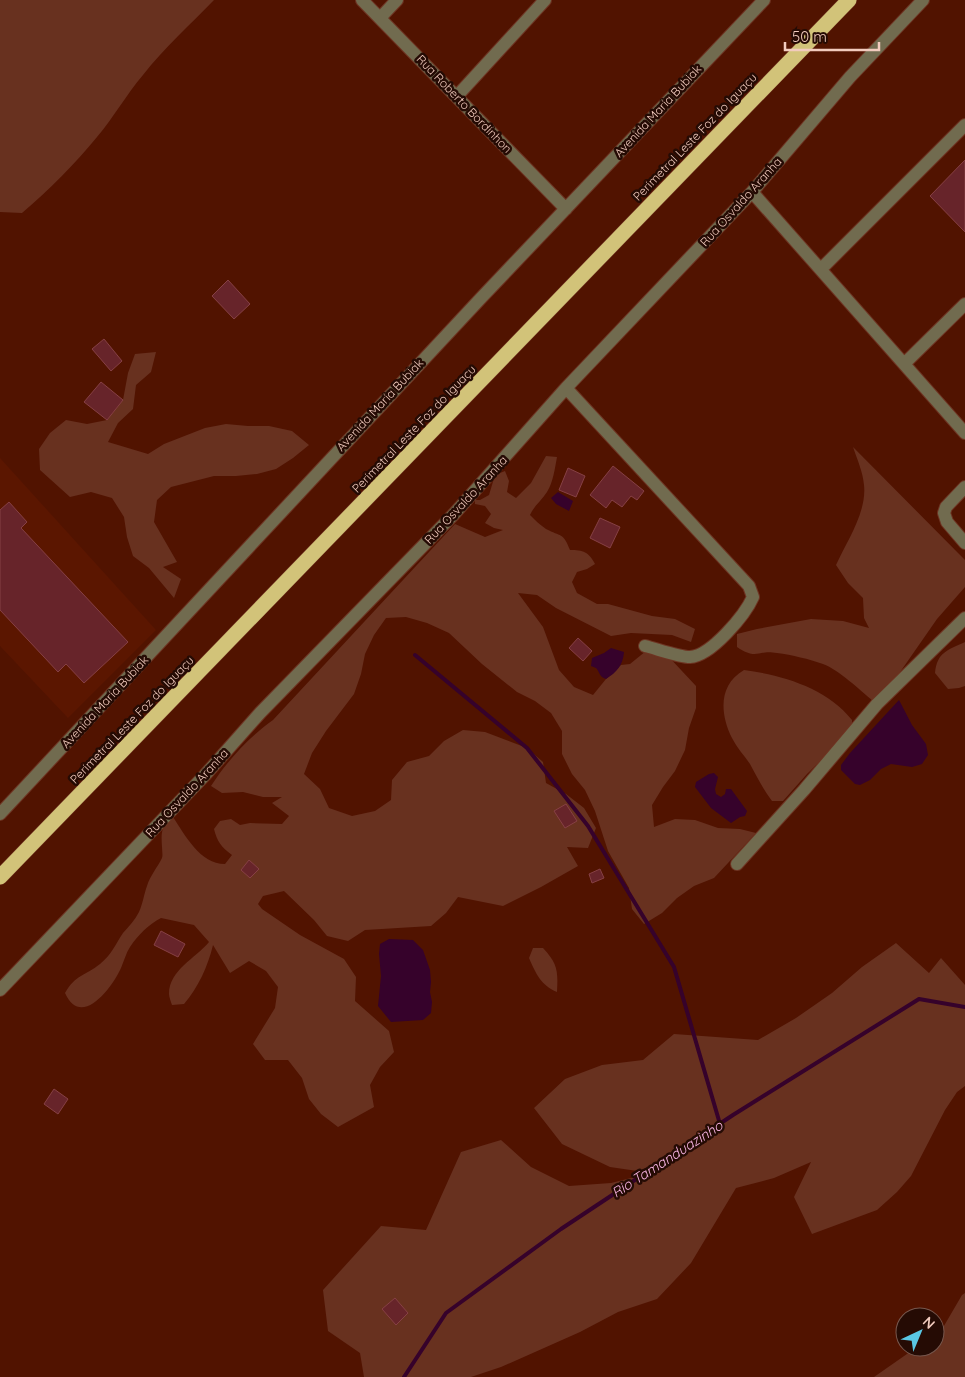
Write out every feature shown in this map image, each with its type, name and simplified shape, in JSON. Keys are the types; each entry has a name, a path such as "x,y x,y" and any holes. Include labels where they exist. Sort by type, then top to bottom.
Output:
{"highway":[{"name":"Perimetral Leste Foz do Iguaçu","path":"0,878 849,0"}],"street":[{"name":"Rua Roberto Bordinhon","path":"362,0 566,209"},
{"path":"380,18 397,0"},
{"path":"457,96 546,0"},
{"name":"Avenida Maria Bubiak","path":"0,814 764,0"},
{"name":"Rua Osvaldo Aranha","path":"0,990 205,775 260,713 448,521 566,388 752,192 850,77 923,0"},
{"path":"821,268 965,125"},
{"path":"752,192 965,433"},
{"path":"905,363 965,304"},
{"path":"566,388 749,586 753,597 748,608 707,651 690,657 645,646"},
{"path":"965,487 950,503 944,513 947,522 965,543"},
{"path":"737,864 804,790 877,704 965,618"}],"shaded area":[{"path":"0,0 214,0 151,65 80,157 22,213 0,212"},
{"path":"156,352 151,372 136,385 133,409 118,423 108,442 148,454 164,444 205,428 226,424 269,426 292,431 309,445 276,469 257,474 214,476 171,487 157,500 154,522 177,562 163,567 181,579 174,598 149,568 133,556 127,537 124,517 112,498 91,492 70,497 40,470 39,449 50,433 66,420 87,424 107,420 123,400 128,373 135,354"},
{"path":"853,447 965,560 965,587 937,619 889,688 873,701 842,675 823,664 777,653 765,652 754,654 737,647 737,634 811,619 843,621 869,628 864,618 863,598 848,583 836,565 859,516 864,495 860,466"},
{"path":"546,456 557,457 552,480 547,492 530,515 546,529 563,538 570,550 585,552 593,560 595,564 577,572 572,582 577,593 597,604 608,604 652,616 675,619 695,629 691,642 672,635 631,633 611,636 556,608 537,595 518,593 543,627 559,670 574,687 593,695 621,665 630,664 646,651 667,655 696,686 696,708 689,728 685,750 675,771 652,805 654,827 675,819 695,820 718,828 740,829 756,833 714,878 694,886 677,898 662,913 644,924 632,909 629,888 608,851 595,811 585,790 572,774 562,754 562,731 551,713 535,701 517,692 482,664 449,633 427,623 406,617 386,618 374,635 365,654 354,694 312,753 304,774 320,789 329,808 352,816 375,811 391,800 392,780 407,762 429,756 444,741 463,730 485,732 527,748 543,762 546,783 566,794 584,808 596,828 588,848 567,847 578,866 503,906 458,897 446,913 431,926 365,930 348,941 327,936 314,920 284,891 263,896 258,904 262,909 300,935 344,959 356,977 355,1001 389,1031 394,1052 380,1067 370,1085 374,1107 338,1127 321,1114 309,1099 302,1078 288,1060 265,1060 253,1044 275,1008 278,987 266,971 249,961 230,973 213,945 205,969 194,991 184,1004 172,1005 169,994 173,978 209,942 194,925 161,918 157,920 144,930 133,943 117,976 96,1002 79,1007 72,1003 65,993 69,987 73,982 104,960 139,912 148,882 162,858 162,833 166,823 173,817 188,840 201,854 216,863 225,864 232,855 220,844 215,833 214,829 220,821 231,819 240,825 250,823 282,824 289,816 272,803 282,797 263,797 243,792 222,793 211,786 239,750 273,720 455,524 485,537 503,530 485,523 491,514 485,506 475,504 475,500 480,500 489,495 495,475 505,471 509,481 507,492 516,498 531,483"},
{"path":"0,458 156,630 68,718 0,646"},
{"path":"558,492 573,501 569,511 556,504 551,498"},
{"path":"965,642 965,686 948,689 935,673 938,660 953,647"},
{"path":"611,648 624,652 619,668 606,679 601,676 596,668 591,666 592,658"},
{"path":"744,670 773,675 817,691 830,699 852,720 852,730 807,774 783,801 772,801 750,764 734,742 725,719 724,701 729,684"},
{"path":"899,700 912,725 926,744 928,755 922,764 912,767 891,764 881,769 870,780 860,785 855,784 841,770 841,765"},
{"path":"714,773 718,777 715,789 716,794 721,797 725,794 726,789 731,789 747,811 745,816 731,823 711,808 695,787 696,782"},
{"path":"389,939 413,940 423,950 430,970 432,1002 431,1013 423,1020 391,1022 378,1006 381,976 380,944"},
{"path":"896,943 929,973 941,958 965,985 965,1086 957,1092 945,1110 911,1176 877,1210 812,1234 794,1197 811,1162 774,1178 736,1188 691,1263 657,1299 618,1312 580,1332 501,1367 471,1377 364,1377 360,1353 328,1331 323,1290 381,1226 426,1230 461,1152 501,1140 531,1167 569,1186 611,1183 651,1173 610,1167 562,1144 534,1108 565,1079 602,1065 643,1060 674,1034 758,1040 796,1018 832,993 862,967"},
{"path":"533,948 543,948 552,959 557,973 557,992 547,986 537,974 529,958"},
{"path":"965,1293 965,1377 874,1377 903,1357 945,1357 945,1324"}],"building":[{"path":"965,160 965,232 930,196"},
{"path":"228,280 250,304 234,319 212,296"},
{"path":"104,339 122,361 111,371 92,349"},
{"path":"101,382 123,400 107,420 84,402"},
{"path":"613,466 644,491 637,500 631,496 622,507 612,500 606,508 590,495"},
{"path":"568,468 585,476 576,497 559,490"},
{"path":"9,502 27,522 21,528 128,642 84,683 66,664 58,672 0,610 0,510"},
{"path":"600,518 620,527 610,548 590,538"},
{"path":"578,638 592,651 583,661 569,648"},
{"path":"566,804 577,821 565,828 554,811"},
{"path":"249,860 259,869 250,878 241,870"},
{"path":"600,869 604,878 592,883 589,874"},
{"path":"161,931 185,944 178,957 154,945"},
{"path":"54,1089 68,1099 58,1114 44,1104"},
{"path":"395,1298 408,1313 396,1325 382,1309"}],"waterway":[{"path":"415,655 527,748 588,826 674,967 720,1124"},
{"name":"Rio Tamanduazinho","path":"404,1377 446,1313 561,1229 733,1115 919,999 965,1007"}]}
